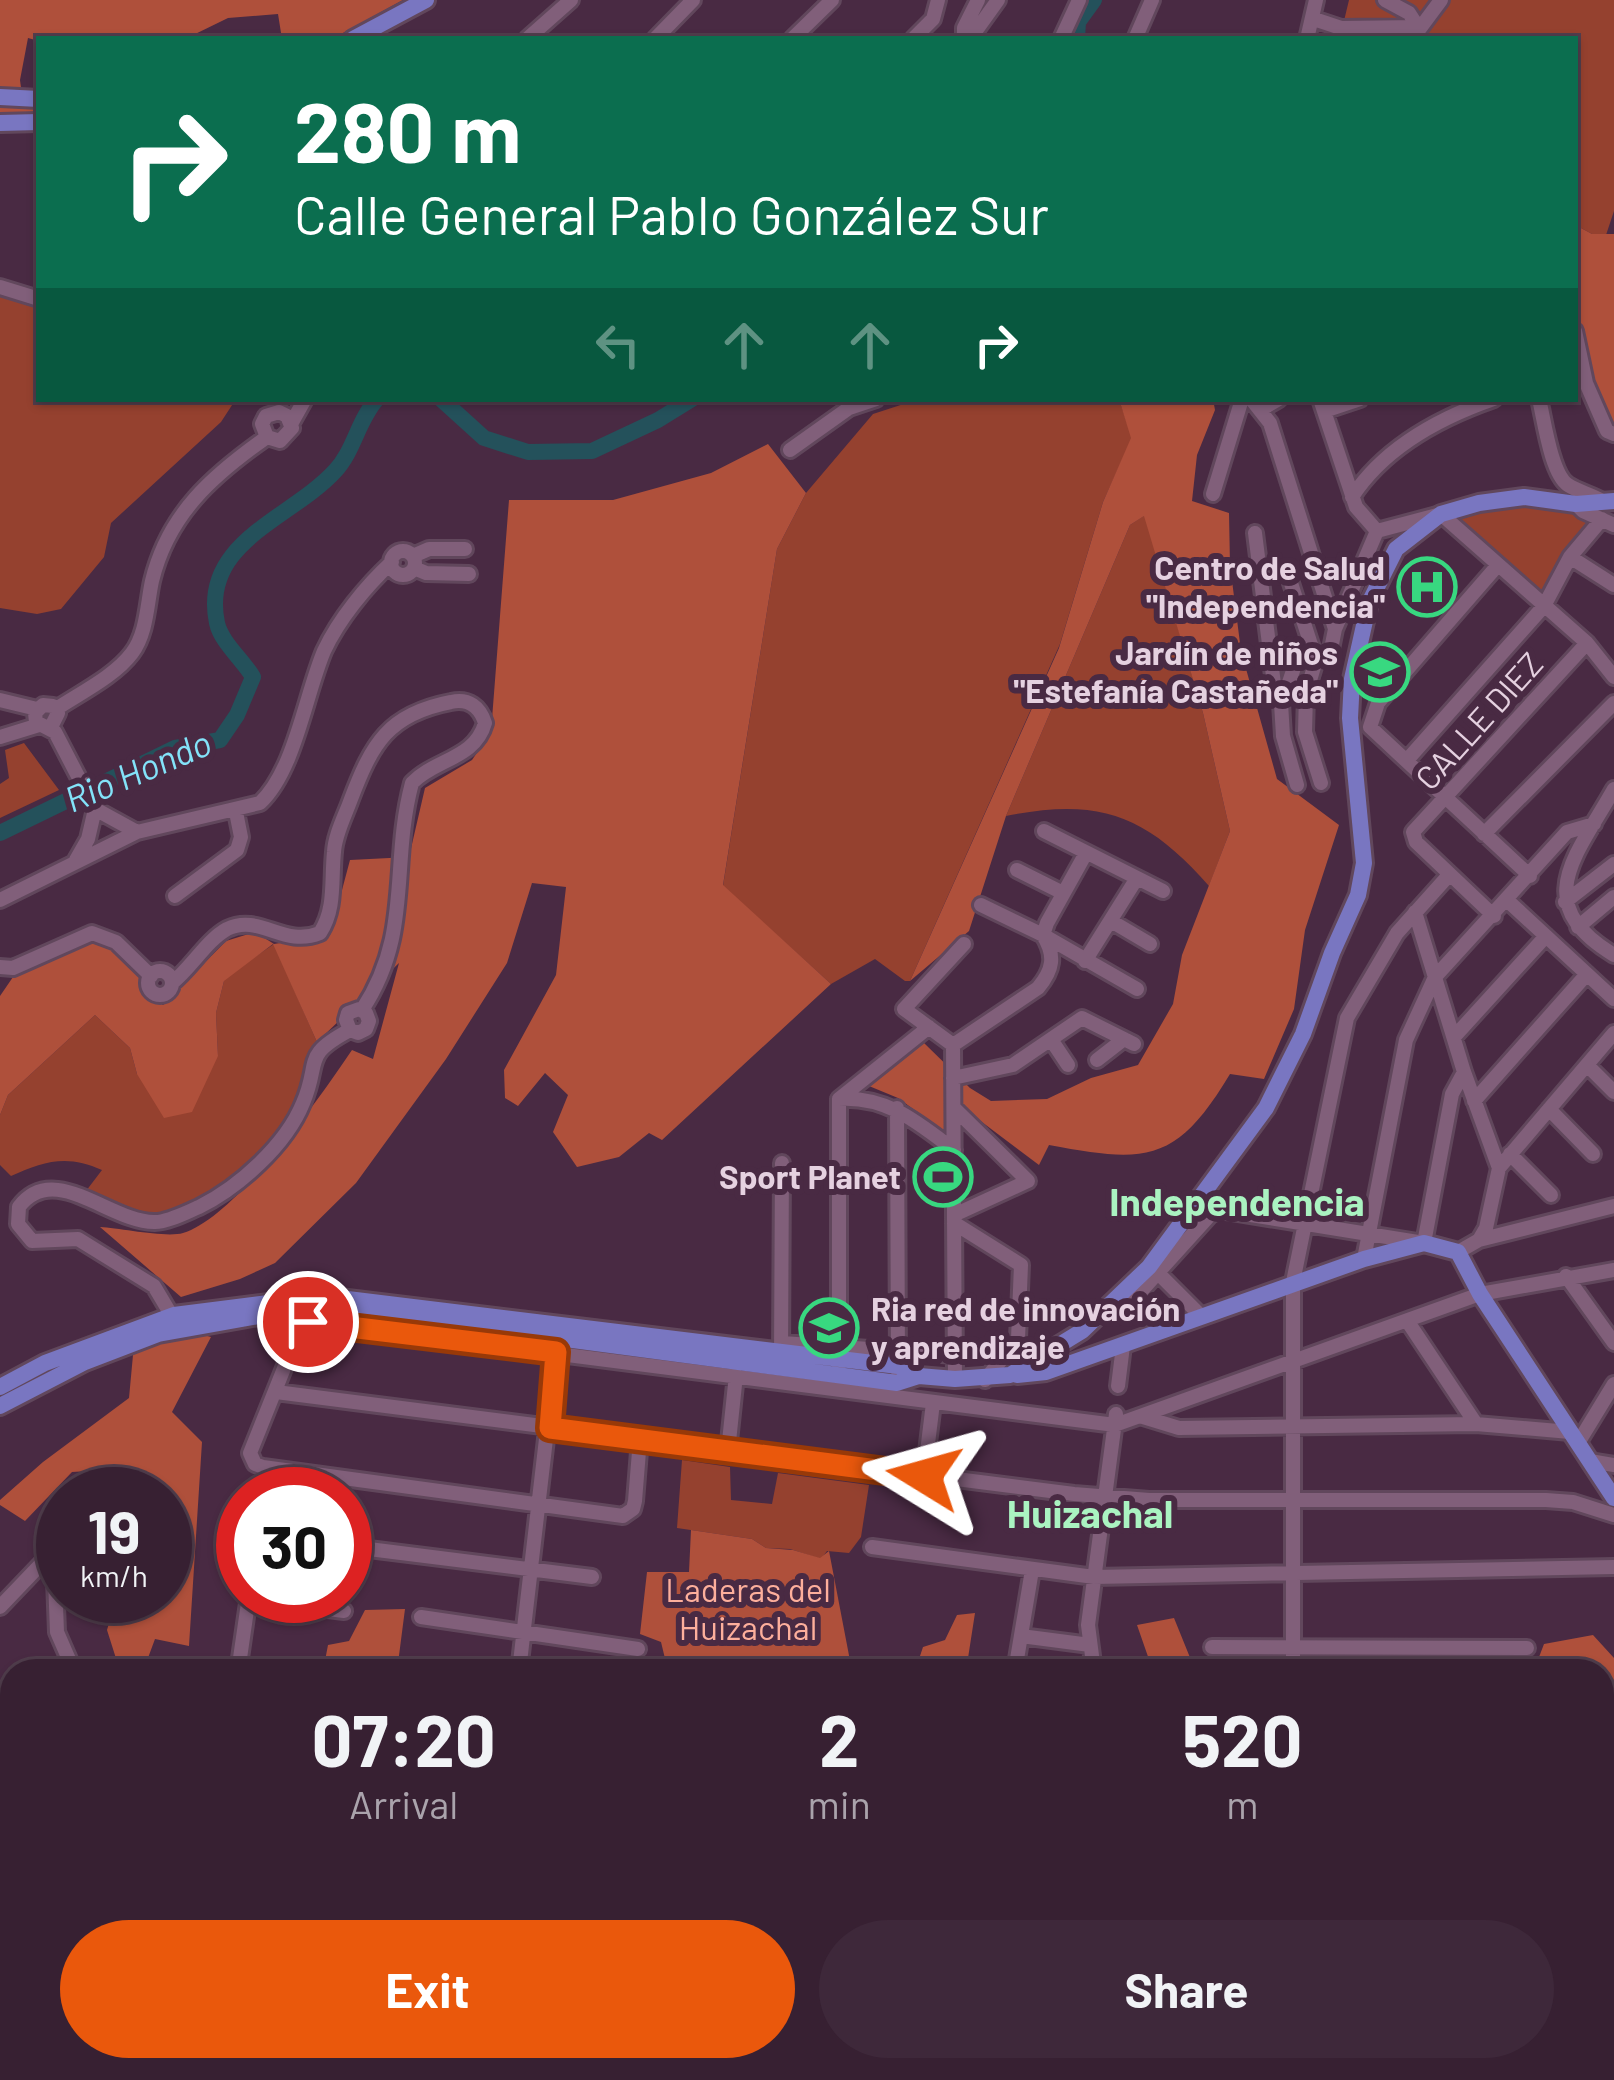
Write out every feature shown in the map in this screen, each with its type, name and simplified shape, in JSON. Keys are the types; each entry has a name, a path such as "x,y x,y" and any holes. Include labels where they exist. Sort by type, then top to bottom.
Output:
{"main road":[{"path":"359,36 426,0"},
{"path":"0,97 36,100"},
{"path":"0,123 36,122"},
{"path":"1010,1375 1051,1352 1109,1307 1148,1267 1267,1108 1303,1034 1358,895 1364,863 1350,718 1352,679 1369,603 1396,549 1441,514 1501,499 1524,497 1609,512"},
{"path":"0,1388 44,1364 176,1322 323,1310 897,1367 919,1376 985,1380 1046,1372 1293,1282 1424,1243 1458,1252 1480,1294 1614,1498"},
{"path":"0,1406 176,1322"}],"street":[{"path":"530,36 571,0"},
{"path":"658,36 693,0"},
{"path":"795,36 832,0"},
{"path":"916,36 933,19 938,0"},
{"path":"966,36 964,28 977,0"},
{"path":"969,36 998,0"},
{"path":"1061,36 1078,0"},
{"path":"1136,36 1152,0"},
{"path":"1307,36 1316,0"},
{"path":"1385,0 1409,13 1415,33"},
{"path":"1415,33 1441,0"},
{"path":"1314,20 1341,28 1415,33"},
{"path":"0,287 36,297"},
{"path":"1578,345 1586,383 1607,431 1614,434"},
{"path":"0,737 57,721 56,709 133,652 143,630 160,551 172,529 200,489 267,437 284,439 291,402"},
{"path":"287,418 302,402"},
{"path":"790,450 849,408 867,402"},
{"path":"1213,494 1241,402"},
{"path":"1352,497 1376,466 1414,436 1485,402"},
{"path":"1408,760 1544,606 1570,557 1609,512 1587,491 1570,487 1558,476 1540,402"},
{"path":"1256,404 1270,423 1335,629"},
{"path":"1322,405 1352,497 1365,521 1377,531"},
{"path":"267,437 263,420 270,413 287,418"},
{"path":"1377,531 1441,514 1587,643 1614,677"},
{"path":"1297,785 1283,736 1286,680 1299,653 1315,656 1331,649 1377,531"},
{"path":"1256,533 1274,684 1282,703"},
{"path":"414,562 428,549 465,549"},
{"path":"0,900 137,832 260,803 272,792 326,646 375,578 402,551 426,573 469,574"},
{"path":"1570,557 1614,585"},
{"path":"1498,565 1378,703 1370,727 1530,876"},
{"path":"1288,574 1315,656 1306,694 1305,732 1321,783"},
{"name":"CALLE DIEZ","path":"1449,875 1413,836 1587,643"},
{"path":"0,700 45,723 94,806 137,832"},
{"path":"0,968 13,968 92,933 116,942 151,976 149,986 159,995 169,992 172,983 226,930 255,925 294,939 320,933 333,898 334,846 374,744 387,728 414,714 449,702 479,708 485,723 477,742 412,783 392,951 380,983 362,1010 369,1025 358,1033 350,1030 316,1053 303,1105 276,1142 239,1182 200,1206 158,1222 120,1216 73,1189 31,1195 19,1207 18,1224 32,1241 78,1239 154,1286 176,1322"},
{"path":"1484,834 1614,703"},
{"path":"1614,789 1564,887 1565,902 1578,927 1614,956"},
{"path":"75,862 88,839 94,806"},
{"path":"176,896 237,850 242,837 236,812"},
{"path":"1364,1258 1406,1040 1435,977 1567,832 1594,824"},
{"path":"1044,830 1163,891"},
{"path":"953,1045 1046,978 1052,956 1043,935 1086,853"},
{"path":"1565,902 1614,864"},
{"path":"1017,870 1063,893"},
{"path":"1292,1659 1293,1282 1347,1018 1397,934 1449,875 1494,916"},
{"path":"1085,961 1137,878"},
{"path":"1578,927 1614,897"},
{"path":"1508,901 1614,999"},
{"path":"982,905 1136,989"},
{"path":"1414,912 1499,1168"},
{"path":"1111,921 1150,944"},
{"path":"1454,1037 1546,936"},
{"path":"953,1045 904,1009 964,944"},
{"path":"1474,1101 1588,974"},
{"path":"953,1078 1013,1065 1080,1019 1129,1042 1097,1060"},
{"path":"839,1099 929,1028"},
{"path":"1479,1240 1490,1214 1499,1168 1614,1033"},
{"path":"1052,1041 1068,1065"},
{"path":"953,1045 955,1379"},
{"path":"1587,1065 1614,1093"},
{"path":"1109,1307 1125,1309 1210,1215 1225,1210 1424,1243 1452,1094 1464,1072"},
{"path":"839,1099 860,1097 897,1108 954,1150"},
{"path":"839,1099 839,1361"},
{"path":"897,1108 897,1367"},
{"path":"954,1108 1028,1181 954,1219"},
{"path":"1549,1108 1593,1154"},
{"path":"1510,1154 1551,1195"},
{"path":"782,1163 781,1355 897,1367 956,1355"},
{"path":"1458,1252 1479,1240 1614,1206"},
{"path":"954,1219 1021,1265 1018,1339 985,1380"},
{"path":"640,1439 635,1501 623,1516 263,1467 250,1459 301,1326 308,1322 933,1402 1115,1420 1144,1417 1480,1294 1614,1270"},
{"path":"1160,1275 1202,1316"},
{"path":"1566,1276 1614,1342"},
{"path":"1408,1322 1476,1424"},
{"path":"1118,1386 1123,1346"},
{"path":"521,1659 556,1352"},
{"path":"728,1450 736,1375"},
{"path":"1144,1417 1179,1428 1476,1424 1574,1437 1614,1384"},
{"path":"276,1392 1103,1497 1546,1500 1574,1502 1614,1515"},
{"path":"924,1476 933,1402"},
{"path":"1092,1659 1088,1624 1115,1420"},
{"path":"1590,1461 1614,1465"},
{"path":"872,1547 1094,1577 1614,1567"},
{"path":"372,1550 592,1576"},
{"path":"0,1607 36,1570"},
{"path":"1017,1659 1032,1570"},
{"path":"421,1617 638,1649"},
{"path":"57,1623 69,1659"},
{"path":"242,1659 246,1623"},
{"path":"1021,1636 1090,1645"},
{"path":"1212,1647 1527,1648"}],"shaded area":[{"path":"1349,0 1614,0 1614,211 1606,235 1578,230 1578,36 1414,36 1419,26 1343,25"},
{"path":"0,287 36,298 36,402 234,402 221,422 111,523 104,557 61,609 37,614 0,608"},
{"path":"910,402 1120,402 1132,438 1103,502 1060,644 910,981 875,959 831,984 723,886 777,549 806,493 873,414"},
{"path":"1531,505 1596,520 1543,601 1449,522 1475,511"},
{"path":"1145,515 1203,713 1230,831 1209,886 1164,842 1119,817 1068,809 1006,816 1130,525"},
{"path":"24,743 59,790 0,818 0,784 9,778 5,750"},
{"path":"274,944 317,1042 299,1105 289,1122 237,1176 194,1205 145,1218 118,1210 86,1191 102,1170 90,1165 56,1161 11,1176 0,1165 0,1115 8,1095 95,1015 130,1048 137,1074 218,1056 216,1013 225,977"},
{"path":"682,1460 730,1467 731,1500 772,1504 778,1473 869,1485 861,1537 849,1553 827,1551 821,1559 790,1549 766,1548 752,1539 677,1528"}],"green space":[{"path":"0,0 403,0 337,36 282,36 278,14 228,18 191,36 28,38 20,80 23,103 36,103 36,117 0,118"},
{"path":"1578,230 1614,234 1614,426 1598,406 1580,360"},
{"path":"1120,402 1214,402 1215,410 1197,455 1192,501 1229,513 1241,651 1277,779 1339,825 1305,930 1294,1009 1264,1079 1230,1074 1193,1126 1156,1150 1111,1154 1049,1145 1039,1165 946,1095 946,1133 898,1098 869,1086 924,1043 970,1088 991,1101 1047,1099 1091,1078 1138,1065 1173,1004 1182,955 1230,831 1203,713 1144,516 1130,525 1006,816 969,931 910,981 1059,648 1103,502 1131,438"},
{"path":"768,444 806,493 777,549 723,885 831,984 662,1140 649,1133 619,1157 577,1167 553,1132 568,1095 545,1073 518,1106 505,1098 504,1070 556,975 566,887 532,883 507,963 446,1059 356,1183 275,1263 181,1297 100,1227 183,1233 227,1204 276,1153 352,1050 373,1059 399,963 317,1042 273,944 224,981 216,1013 218,1056 192,1112 164,1118 137,1074 130,1048 95,1015 8,1095 0,1115 0,996 13,977 89,939 104,942 144,975 143,989 163,1005 226,941 255,932 274,944 330,935 350,860 409,857 425,788 472,760 491,732 509,500 613,500 711,473"},
{"path":"178,1328 211,1337 172,1412 202,1442 192,1599 192,1467 37,1467 129,1398 133,1355 158,1334"},
{"path":"36,1468 36,1510 25,1521 0,1505"},
{"name":"Laderas del Huizachal","path":"691,1530 752,1539 766,1548 820,1558 829,1551 850,1659 665,1659 661,1642 640,1634 647,1572 689,1572"},
{"path":"405,1609 399,1659 325,1659 328,1645 349,1641 358,1623 372,1623 372,1610"},
{"name":"Laderas del Huizachal","path":"975,1613 968,1659 919,1659 923,1647 945,1640 957,1615"},
{"path":"1174,1618 1191,1659 1149,1659 1137,1625"},
{"path":"109,1623 190,1623 189,1646 155,1639 148,1659 116,1659"},
{"path":"1593,1635 1614,1659 1538,1659 1544,1644"}],"waterway":[{"name":"Rio Hondo","path":"1077,36 1078,22 1094,0"},
{"name":"Rio Hondo","path":"0,833 175,748 220,740 253,677 217,623 215,595 222,572 253,535 335,471 375,402"},
{"name":"Rio Hondo","path":"444,402 484,438 528,452 592,451 687,402"}],"place":[{"name":"Centro de Salud \"Independencia\"","path":"1427,587"},
{"name":"Jardín de niños \"Estefanía Castañeda\"","path":"1380,672"},
{"name":"Sport Planet","path":"943,1177"},
{"name":"Ria red de innovación y aprendizaje","path":"829,1328"}],"district":[{"name":"Independencia","path":"1237,1202"},
{"name":"Huizachal","path":"1090,1514"}],"route":[{"path":"308,1322 556,1352 550,1428 924,1476"}]}
